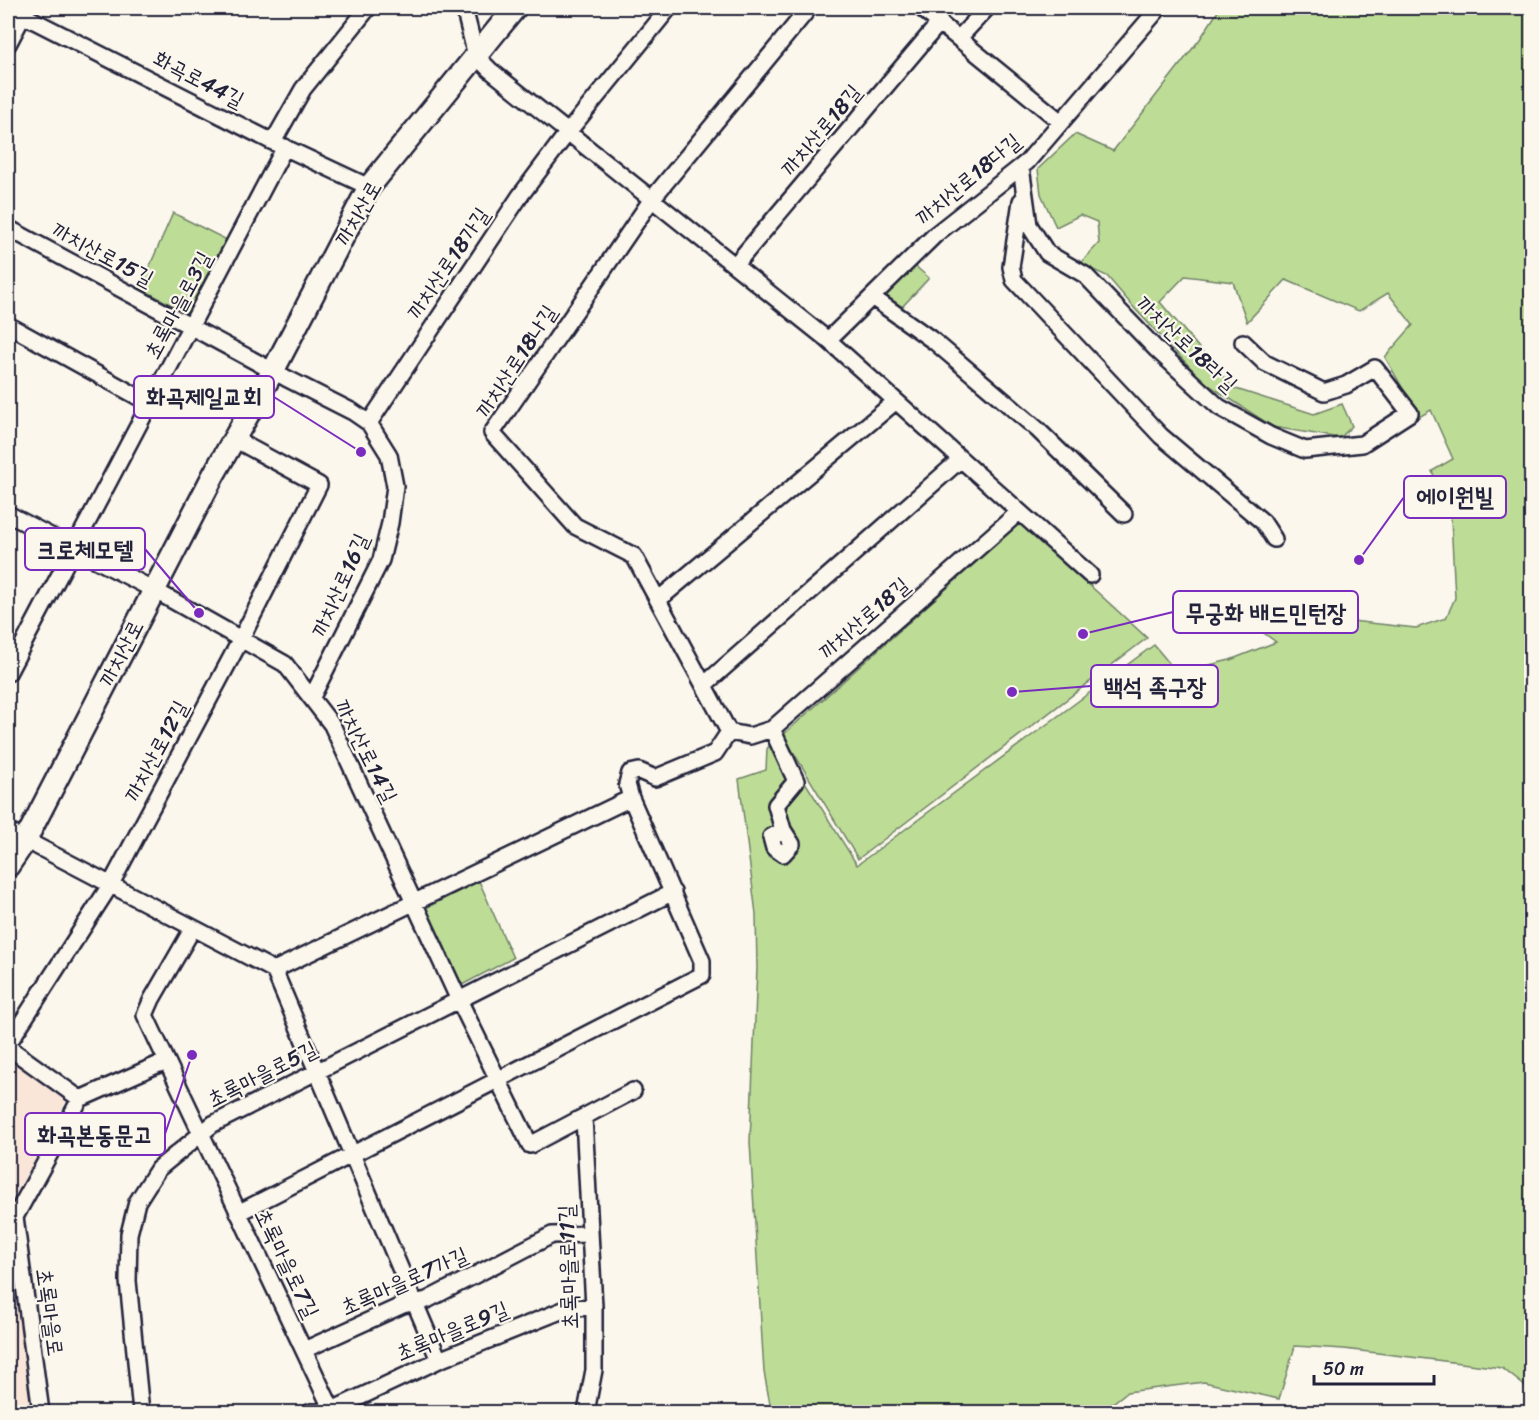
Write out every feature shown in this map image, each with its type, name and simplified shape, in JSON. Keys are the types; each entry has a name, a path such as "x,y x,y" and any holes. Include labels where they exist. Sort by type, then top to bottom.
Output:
{"street":[{"name":"초록마을로3길","path":"8,674 191,327 303,89 368,8"},
{"path":"464,8 476,56 490,70 828,340 1090,575"},
{"name":"까치산로","path":"8,866 16,836 154,590 273,371 369,187 515,8"},
{"path":"568,132 669,8"},
{"path":"652,199 809,8"},
{"path":"921,8 1061,122"},
{"path":"959,38 987,8"},
{"name":"화곡로44길","path":"20,10 279,144 369,187"},
{"path":"8,44 20,10"},
{"name":"까치산로18다길","path":"828,340 936,234 1020,167 1061,122 1151,10"},
{"name":"까치산로18길","path":"735,265 940,22"},
{"name":"까치산로18가길","path":"369,423 520,196 568,132"},
{"name":"까치산로18라길","path":"1020,167 1029,225 1047,253 1084,275 1157,350 1219,407 1271,436 1305,450 1362,444 1410,413 1375,368 1346,385 1324,392 1265,363 1244,342"},
{"name":"까치산로18라길","path":"1023,189 1011,267 1014,280 1161,436 1263,522 1274,539"},
{"name":"까치산로18나길","path":"652,199 492,433 575,526 634,556 729,732"},
{"name":"까치산로15길","path":"8,228 273,371"},
{"path":"872,297 935,342 1037,429 1125,514"},
{"path":"8,325 151,404"},
{"name":"까치산로16길","path":"273,371 354,412 369,423 389,455 395,486 390,523 381,560 312,697"},
{"path":"658,600 896,401"},
{"path":"234,440 318,485 241,639"},
{"path":"704,685 961,459"},
{"name":"까치산로18길","path":"772,729 1019,512"},
{"name":"까치산로14길","path":"8,514 73,550 154,590 285,664 332,725 459,1000 530,1144 633,1091"},
{"name":"까치산로12길","path":"8,1045 111,884 241,639"},
{"path":"238,1213 702,975 702,961 631,798 627,784 630,773 639,771 655,777 715,753 729,732 750,736 772,729 796,781 776,805 783,830"},
{"path":"274,970 631,798"},
{"path":"16,836 274,970 439,1360"},
{"path":"459,1000 673,892"},
{"path":"193,928 145,1015 201,1135"},
{"name":"초록마을로5길","path":"141,1413 128,1281 129,1234 137,1202 158,1169 213,1124 459,1000"},
{"path":"8,1045 80,1099 166,1061"},
{"name":"초록마을로","path":"41,1413 11,1213 80,1099"},
{"name":"초록마을로11길","path":"584,1118 594,1307 594,1370 586,1413"},
{"name":"초록마을로7길","path":"201,1135 334,1412"},
{"name":"초록마을로7가길","path":"304,1350 403,1305 427,1300 552,1235 590,1234"},
{"name":"초록마을로9길","path":"334,1412 439,1360 568,1308 594,1307"},
{"path":"311,1413 334,1412"}],"shaded area":[{"path":"8,1059 66,1101 15,1196 8,1189"},
{"path":"8,1228 31,1412 8,1412"}],"green space":[{"path":"1220,8 1531,8 1531,1391 1502,1368 1344,1349 1295,1346 1279,1399 1204,1382 1127,1392 1101,1412 781,1412 770,1404 764,1372 750,1142 757,968 756,914 739,779 766,770 767,749 771,743 780,742 857,865 1154,645 1174,669 1201,667 1230,660 1276,642 1230,608 1416,628 1446,618 1455,598 1451,519 1432,471 1453,459 1431,410 1419,417 1385,357 1413,325 1388,293 1359,311 1286,280 1247,322 1233,282 1185,276 1160,302 1233,388 1314,414 1342,404 1352,426 1340,438 1273,427 1204,382 1107,276 1080,264 1099,243 1097,222 1080,215 1056,227 1041,194 1038,169 1075,134 1113,151 1200,39"},
{"path":"173,213 229,241 190,315 140,288"},
{"path":"914,265 929,278 902,307 882,294"},
{"path":"1021,522 1147,638 858,859 783,735"},
{"path":"479,881 513,958 462,985 426,908"}],"place":[{"name":"화곡제일교회","path":"361,452"},
{"name":"에이원빌","path":"1359,560"},
{"name":"크로체모텔","path":"199,613"},
{"name":"무궁화 배드민턴장","path":"1083,634"},
{"name":"백석 족구장","path":"1012,692"},
{"name":"화곡본동문고","path":"192,1055"}]}
